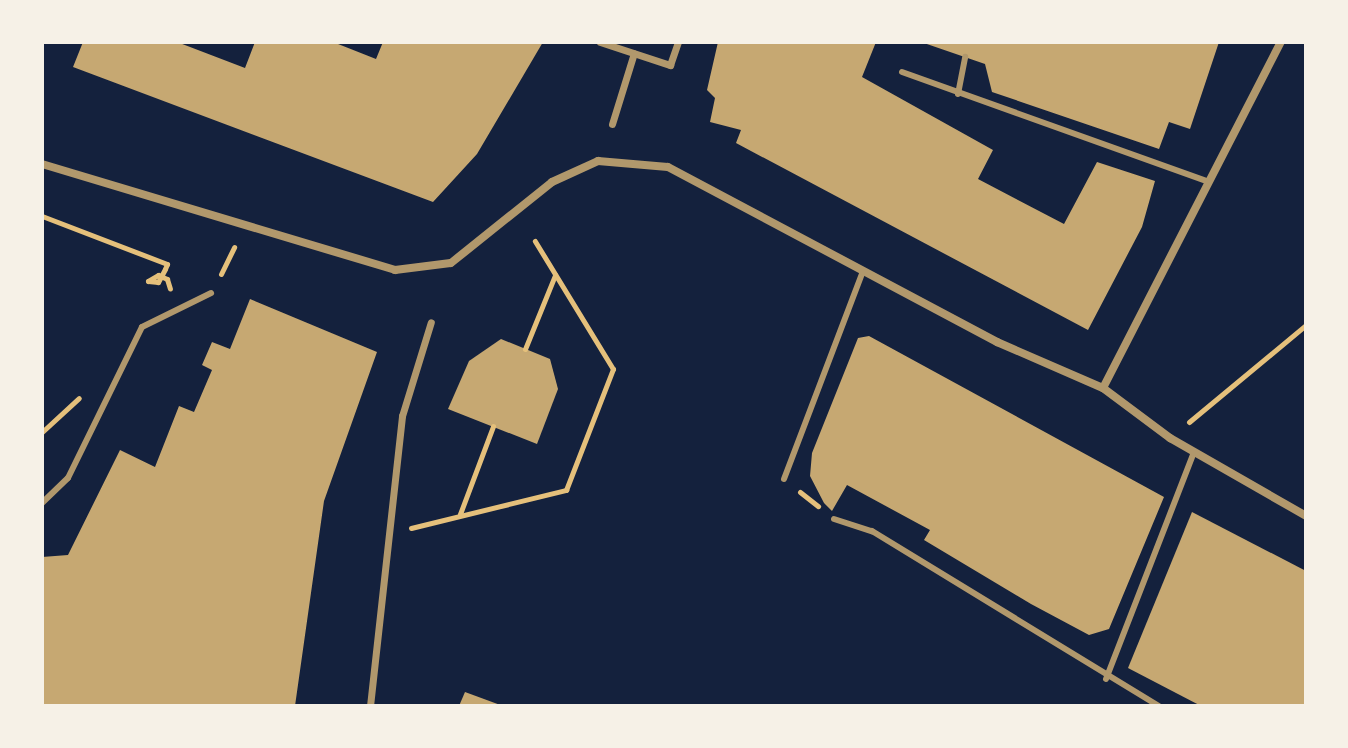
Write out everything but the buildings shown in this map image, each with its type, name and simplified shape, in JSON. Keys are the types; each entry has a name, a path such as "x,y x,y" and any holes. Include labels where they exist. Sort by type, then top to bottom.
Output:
{"street":[{"path":"600,42 670,65 678,42"},
{"path":"1103,388 1281,42"},
{"path":"612,124 634,53"},
{"path":"42,164 395,270 451,263 552,182 598,161 668,167 863,271 1103,388 1170,438 1306,516"},
{"path":"370,706 402,416 431,322"}],"lane":[{"path":"958,94 965,57"},
{"path":"902,72 1209,182"},
{"path":"784,479 863,271"},
{"path":"42,503 68,478 142,327 211,293"},
{"path":"1106,679 1194,452"},
{"path":"834,519 872,531 1106,679 1159,706"}],"path":[{"path":"42,216 165,269 150,284 148,276 158,275"},
{"path":"211,293 245,225"},
{"path":"389,534 566,490 613,369 535,241"},
{"path":"525,349 555,275"},
{"path":"1170,438 1306,325"},
{"path":"42,432 79,398"},
{"path":"460,514 493,426"},
{"path":"784,479 834,519"}]}
